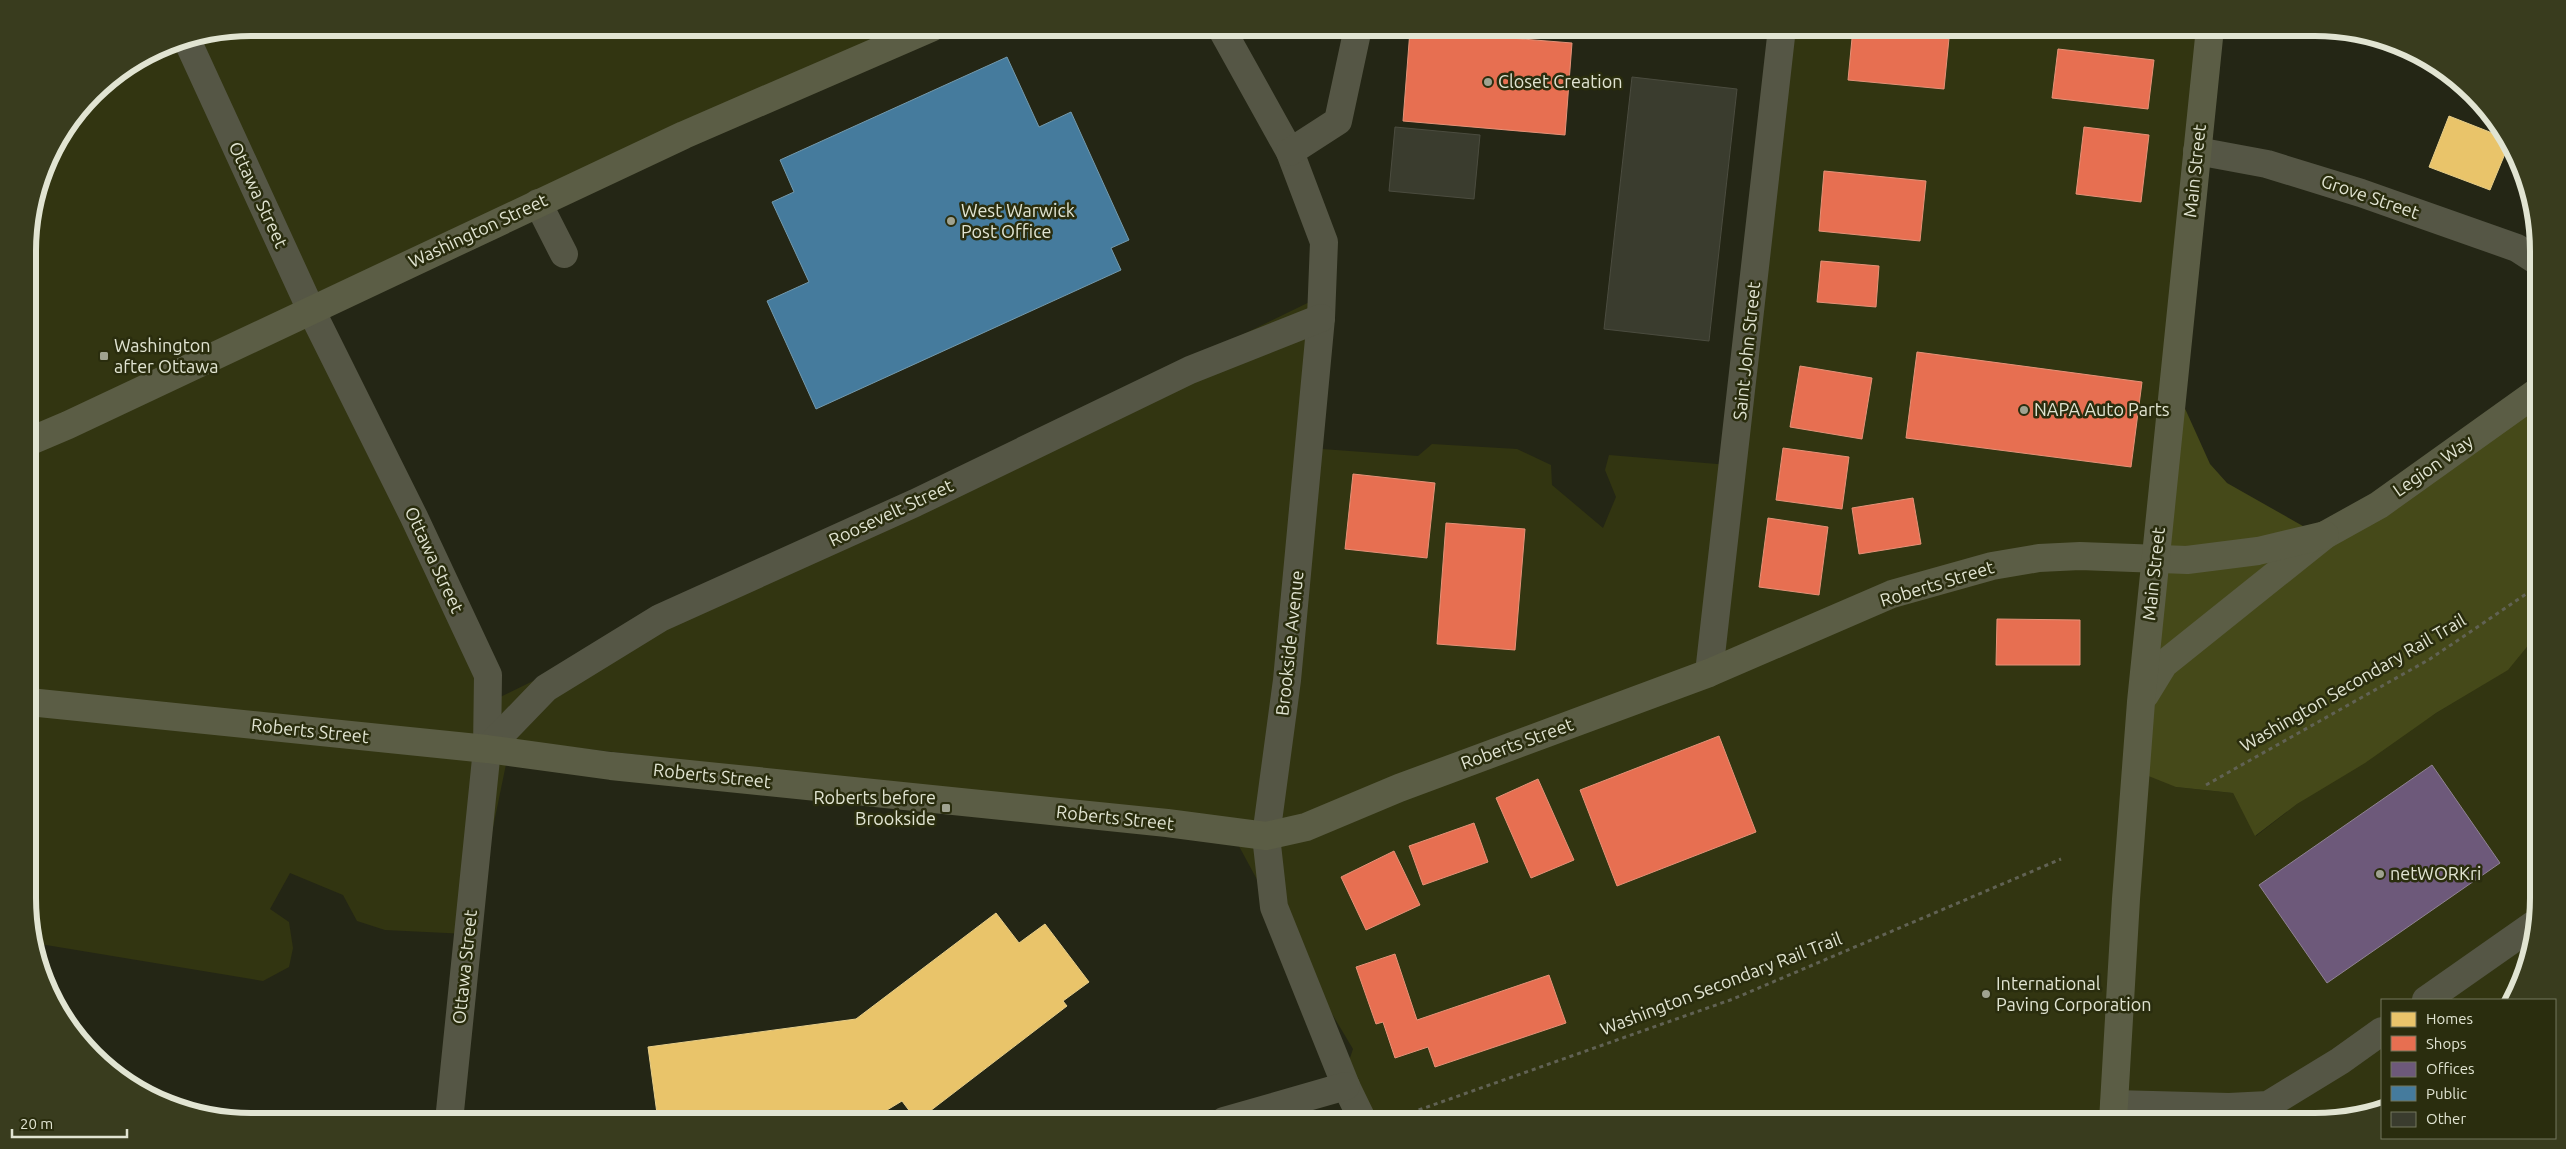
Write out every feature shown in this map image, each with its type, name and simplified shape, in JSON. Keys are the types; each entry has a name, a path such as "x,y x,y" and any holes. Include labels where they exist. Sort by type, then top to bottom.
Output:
{"main road":[{"name":"Washington Street","path":"36,439 684,135 913,36"},
{"name":"Main Street","path":"2113,1113 2126,899 2141,702 2209,36"},
{"name":"Legion Way","path":"2141,702 2164,664 2325,535 2379,505 2530,397"},
{"name":"Legion Way","path":"2155,559 2187,560 2258,552 2325,535"},
{"name":"Roberts Street","path":"36,703 487,749 610,766 1168,823 1266,836 1306,827 1399,788 1709,673 1892,594 1992,566 2040,558 2080,556 2155,559"}],"street":[{"name":"Brookside Avenue","path":"1225,36 1290,152 1324,242 1320,318 1287,680 1266,836 1274,907 1346,1086 1359,1113"},
{"path":"1290,152 1338,121 1356,36"},
{"name":"Saint John Street","path":"1709,673 1781,36"},
{"name":"Ottawa Street","path":"190,46 311,310 414,517 488,675 487,749 450,1113"},
{"name":"Grove Street","path":"2197,151 2267,164 2345,188 2517,248 2530,256"},
{"path":"538,203 564,254"},
{"name":"Roosevelt Street","path":"487,749 546,688 660,618 915,503 1190,370 1320,318"},
{"path":"2427,999 2527,930"},
{"path":"2113,1113 2268,1105 2340,1061 2381,1032"},
{"path":"1252,1113 1346,1086"}],"path":[{"name":"Washington Secondary Rail Trail","path":"2206,785 2430,659 2530,591"},
{"name":"Washington Secondary Rail Trail","path":"1408,1113 1732,998 2061,859"}],"shaded area":[{"path":"252,36 889,36 318,292 492,701 1326,294 1322,449 1418,456 1432,444 1517,449 1551,465 1552,485 1603,528 1616,497 1605,470 1609,455 1729,465 1782,36 2212,36 2177,341 2176,787 2233,793 2256,836 2297,804 2436,713 2507,670 2530,643 2530,897 2526,939 2508,993 2504,999 2381,999 2381,1102 2343,1111 2314,1113 1355,1113 1341,1085 1353,1049 1307,972 1227,824 511,740 468,949 467,934 385,930 357,921 343,895 290,873 270,909 289,922 293,948 289,967 263,981 41,944 36,897 36,252 40,210 58,156 81,120 99,99 120,81 156,58 182,48 223,38"},
{"path":"2178,393 2210,464 2227,483 2317,534 2530,398 2530,643 2508,670 2436,713 2365,763 2297,804 2255,836 2233,793 2176,787 2141,773"}],"building: Homes":[{"path":"2449,116 2494,134 2506,152 2490,190 2429,167"},
{"path":"996,913 1019,943 1045,924 1089,982 1063,1001 1067,1006 927,1113 911,1113 902,1101 882,1113 657,1113 648,1047 856,1019"}],"building: Shops":[{"name":"Closet Creation","path":"1410,36 1485,36 1572,43 1565,135 1403,121"},
{"path":"1852,36 1949,36 1944,89 1848,80"},
{"path":"2058,49 2154,60 2148,109 2052,98"},
{"path":"2084,127 2149,135 2141,202 2076,194"},
{"path":"1824,171 1926,181 1920,241 1819,231"},
{"path":"1821,261 1879,266 1876,307 1817,302"},
{"name":"NAPA Auto Parts","path":"1917,352 2142,382 2131,467 1906,438"},
{"path":"1800,366 1872,378 1862,439 1790,427"},
{"path":"1783,448 1849,457 1842,509 1776,500"},
{"path":"1353,474 1435,483 1427,558 1345,549"},
{"path":"1913,498 1921,544 1859,554 1852,508"},
{"path":"1768,518 1828,527 1819,595 1759,587"},
{"path":"1446,523 1525,529 1515,650 1437,644"},
{"path":"1997,619 2080,620 2080,665 1996,665"},
{"path":"1719,736 1756,832 1617,886 1580,790"},
{"path":"1538,779 1574,860 1531,878 1496,798"},
{"path":"1474,823 1488,862 1423,885 1409,846"},
{"path":"1394,851 1420,905 1366,930 1341,877"},
{"path":"1395,954 1417,1020 1549,975 1566,1023 1435,1067 1428,1047 1395,1058 1383,1022 1376,1024 1356,967"}],"building: Offices":[{"name":"netWORKri","path":"2432,765 2500,863 2327,983 2259,885"}],"building: Public":[{"name":"West Warwick Post Office","path":"1007,57 1039,127 1071,112 1129,240 1111,248 1121,270 816,409 767,301 809,282 772,202 794,192 780,160"}],"building: Other":[{"path":"1632,77 1737,89 1709,341 1604,329"},
{"path":"1395,127 1480,135 1474,199 1389,191"}],"place":[{"name":"Closet Creation","path":"1488,82"},
{"name":"West Warwick Post Office","path":"951,221"},
{"name":"Washington after Ottawa","path":"104,356"},
{"name":"NAPA Auto Parts","path":"2024,410"},
{"name":"Roberts before Brookside","path":"946,808"},
{"name":"netWORKri","path":"2380,874"},
{"name":"International Paving Corporation","path":"1986,994"}]}
